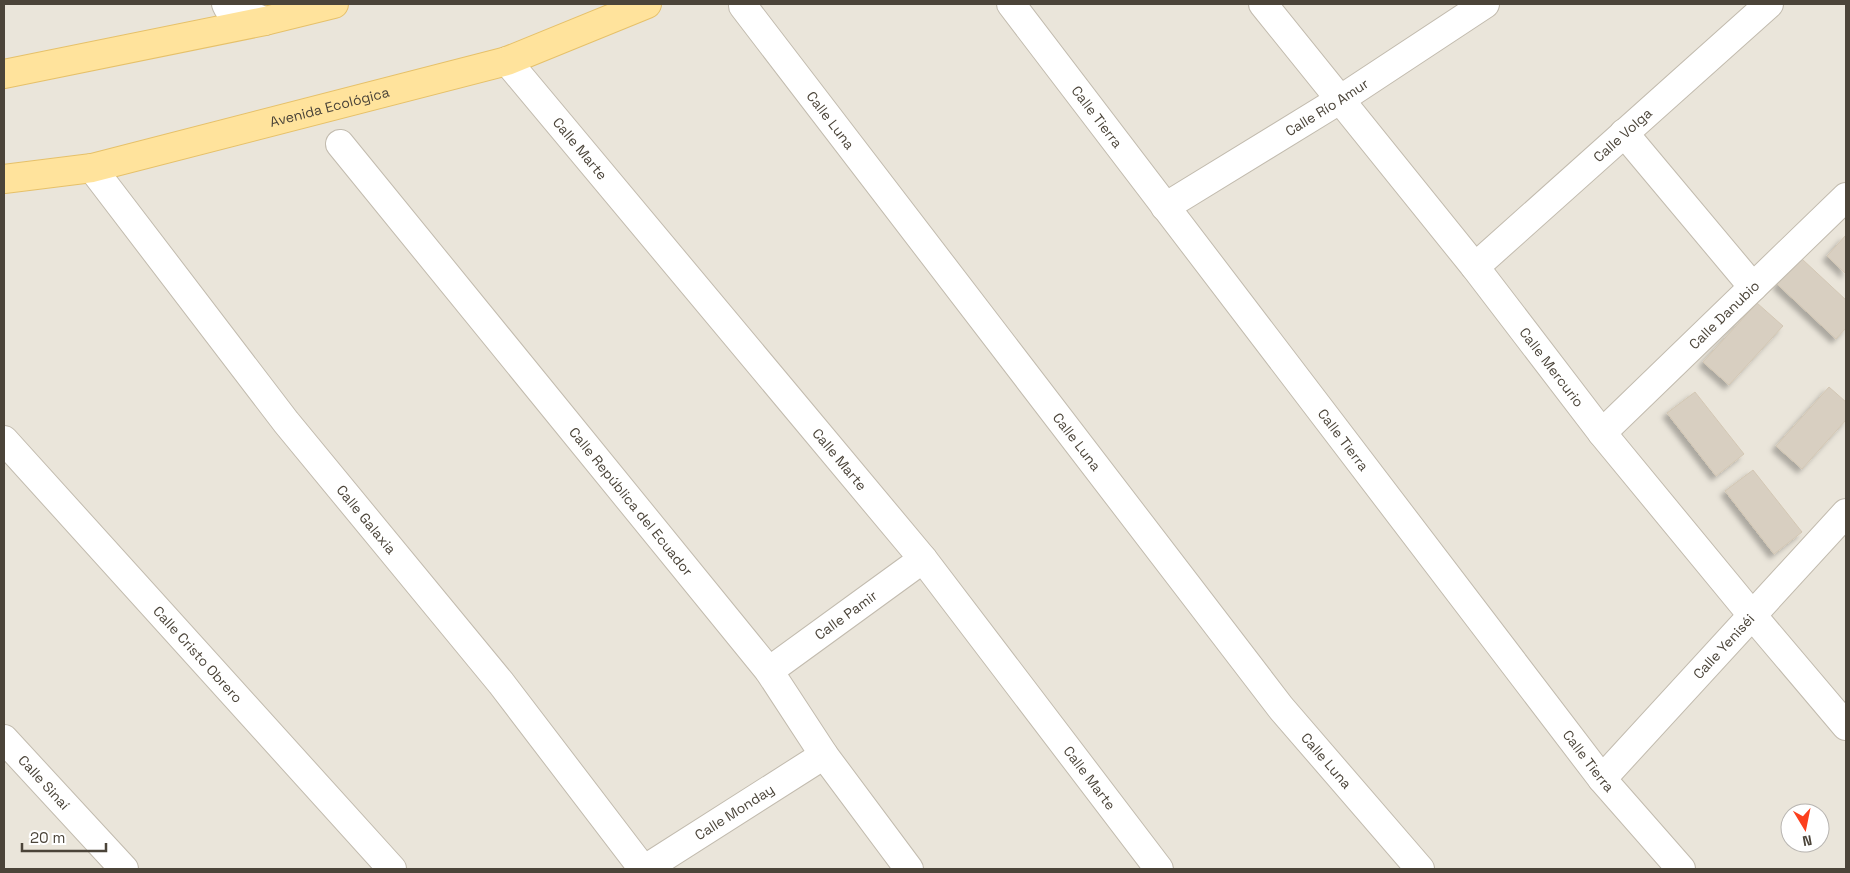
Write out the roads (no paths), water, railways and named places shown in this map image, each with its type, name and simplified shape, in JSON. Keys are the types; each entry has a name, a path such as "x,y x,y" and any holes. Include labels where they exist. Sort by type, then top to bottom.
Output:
{"main road":[{"path":"4,74 265,21 334,4"},
{"name":"Avenida Ecológica","path":"4,179 92,168 507,61 647,4"}],"street":[{"path":"226,4 228,8 265,21"},
{"name":"Calle Tierra","path":"1011,4 1602,779 1681,869"},
{"name":"Calle Mercurio","path":"1262,4 1341,99 1475,267 1602,433 1846,726"},
{"name":"Calle Río Amur","path":"1165,207 1341,99 1485,4"},
{"name":"Calle Volga","path":"1475,267 1768,4"},
{"name":"Calle Luna","path":"743,6 1281,708 1420,869"},
{"name":"Calle Marte","path":"507,61 923,559 1159,869"},
{"path":"1624,133 1753,287"},
{"name":"Calle República del Ecuador","path":"340,144 769,671 824,754 909,869"},
{"name":"Calle Galaxia","path":"92,168 286,422 500,683 644,869"},
{"name":"Calle Danubio","path":"1602,433 1846,197"},
{"name":"Calle Cristo Obrero","path":"4,440 392,869"},
{"name":"Calle Yeniséi","path":"1602,779 1846,514"},
{"name":"Calle Pamir","path":"769,671 923,559"},
{"name":"Calle Sinaí","path":"4,739 124,869"},
{"name":"Calle Monday","path":"644,869 824,754"}]}
